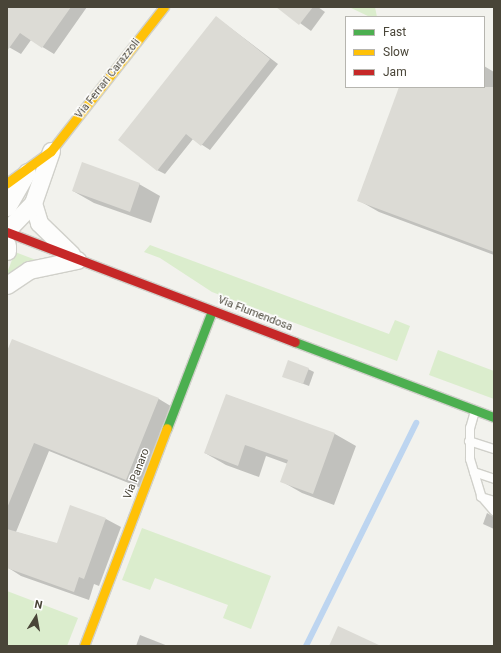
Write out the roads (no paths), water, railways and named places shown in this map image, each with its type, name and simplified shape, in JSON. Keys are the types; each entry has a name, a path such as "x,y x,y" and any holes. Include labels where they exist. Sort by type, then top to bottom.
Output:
{"street":[{"name":"Via Ferrari Carazzoli","path":"7,183 28,170 51,152 164,7"},
{"name":"Via Ferrari Carazzoli","path":"7,231 33,203 51,152"},
{"name":"Via Ferrari Carazzoli","path":"7,207 28,170"},
{"path":"33,203 39,223 77,260"},
{"name":"Via Flumendosa","path":"7,231 77,260 494,417"},
{"path":"7,245 7,251"},
{"path":"7,285 29,270 77,260"},
{"name":"Via Panaro","path":"84,646 212,311"}],"lane":[{"path":"475,410 470,428 474,472 481,496 494,512"},
{"path":"470,441 494,450"},
{"path":"474,472 494,479"},
{"path":"481,496 494,501"}],"waterway":[{"path":"306,646 416,423"}]}
